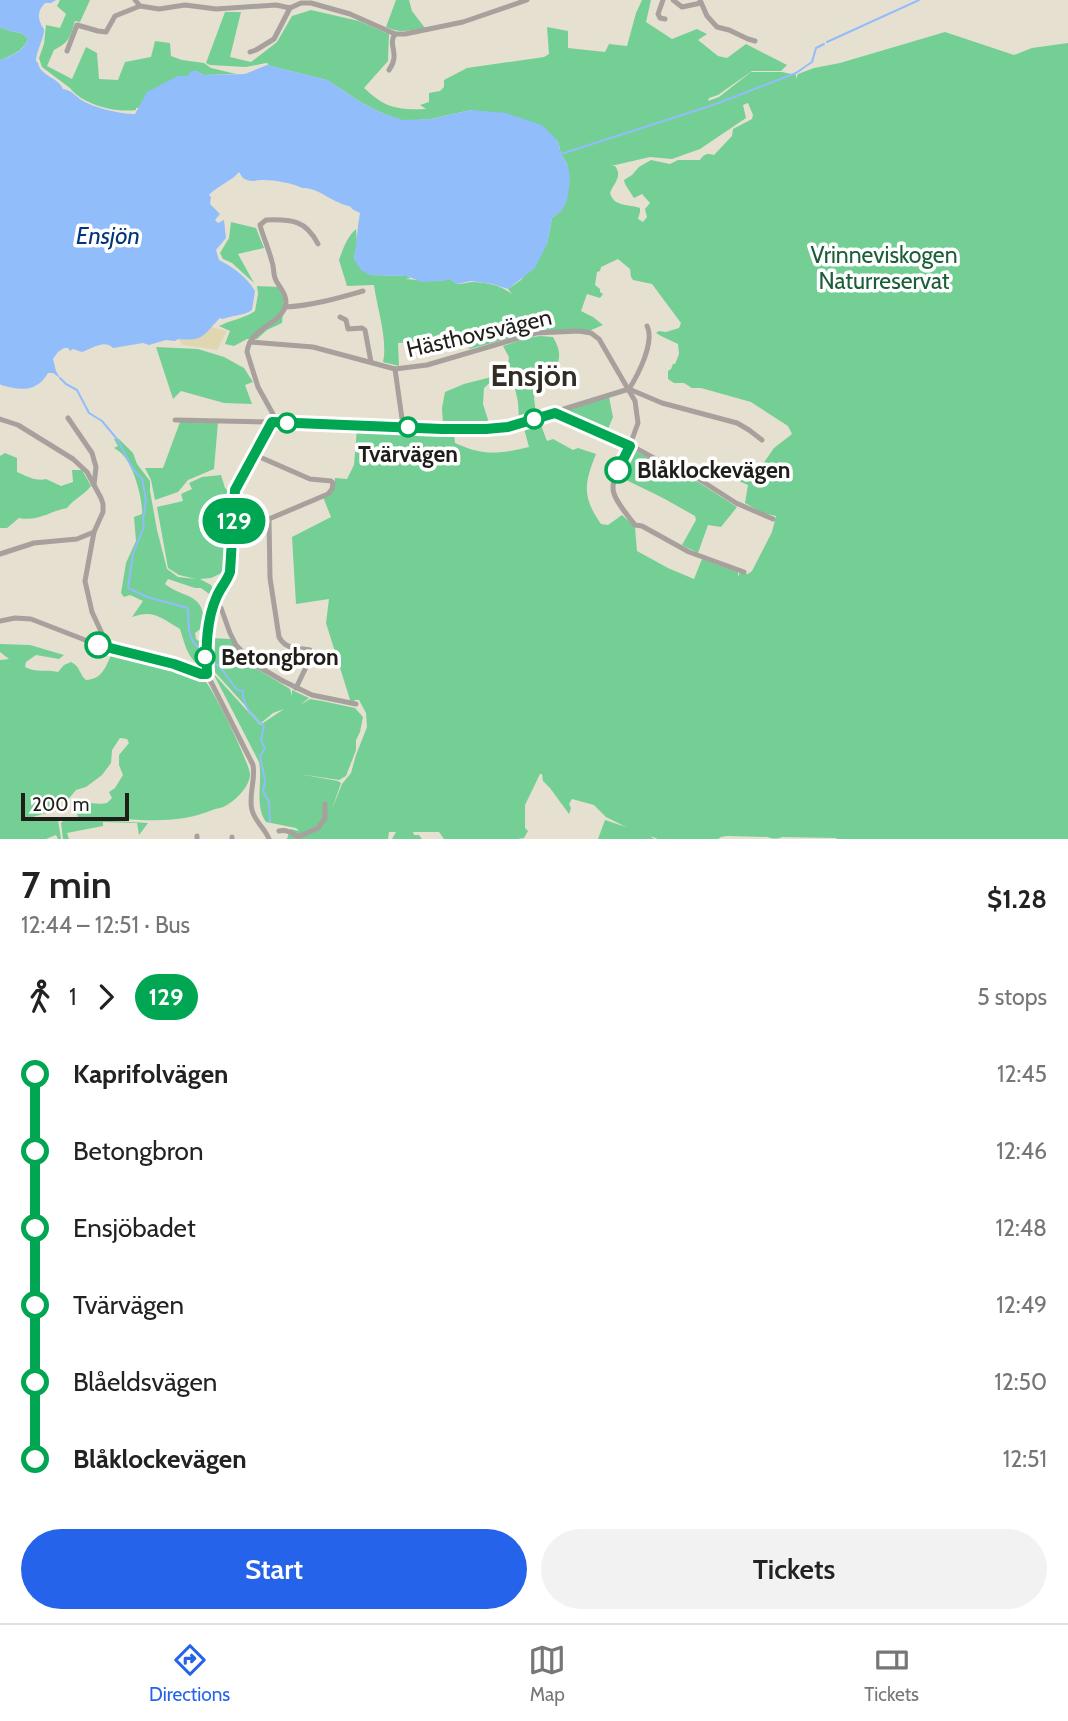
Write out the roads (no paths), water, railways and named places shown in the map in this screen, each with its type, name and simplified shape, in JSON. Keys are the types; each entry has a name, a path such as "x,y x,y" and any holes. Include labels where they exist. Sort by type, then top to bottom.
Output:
{"street":[{"path":"250,52 274,39 290,8 300,1 350,14 395,34 405,34 463,22 527,0"},
{"path":"663,0 658,16 664,19"},
{"path":"673,0 682,7 701,2 707,16 717,27 755,41"},
{"path":"67,51 77,25 106,32 115,16 136,4 159,9 185,5 216,9 276,5 290,8"},
{"path":"389,70 395,57 392,39 395,34"},
{"path":"269,839 252,809 253,765 207,674 206,638 214,603 230,572 235,490 272,422 272,410 260,391 247,347 260,330 279,318 285,307 285,293 275,278 273,263 260,225 265,220 303,224 318,244"},
{"path":"285,307 328,301 363,291"},
{"path":"340,317 346,320 348,328 365,330 371,362"},
{"path":"629,389 648,346 650,333 647,326"},
{"name":"Hästhovsvägen","path":"250,342 313,347 395,369 427,365 536,333 591,333 598,339 629,389 638,415 637,428 615,475 612,491 617,503 635,525 642,526 690,552 744,572"},
{"path":"395,369 402,426"},
{"path":"175,420 442,429 499,428 629,389 663,403 737,423 762,440"},
{"path":"555,413 630,446 671,468 694,476 736,503 773,519"},
{"path":"68,418 92,453 96,467 94,485"},
{"path":"0,419 18,425 73,459 85,469 103,504 103,512 94,532 85,580 92,612 105,640 105,647"},
{"path":"234,518 269,519 328,494 332,489 333,483 329,481 310,480 253,454"},
{"path":"269,519 270,578 279,637 289,647 310,650 309,661 296,688"},
{"path":"0,554 34,543 77,539 94,532"},
{"path":"214,603 222,608 236,645 249,660 312,695 356,704"},
{"path":"0,621 31,619 105,647 207,674"},
{"path":"279,831 291,832 298,837 318,828 325,818 325,804"}],"water":[{"name":"Ensjön","path":"0,0 56,0 45,3 40,10 39,18 44,32 36,61 42,71 63,89 94,106 135,114 147,92 178,76 188,76 191,71 204,75 245,74 267,65 327,80 362,103 403,120 431,119 471,110 506,113 542,125 558,141 570,179 567,201 562,210 552,218 547,244 535,268 508,289 471,281 457,284 450,279 422,282 407,276 370,275 361,270 354,259 360,213 351,207 312,189 278,181 249,181 239,172 209,195 210,204 220,214 215,220 218,223 224,220 226,238 216,250 219,260 239,273 252,286 255,291 252,310 220,318 198,338 113,348 106,344 82,352 64,348 53,359 60,378 48,373 34,387 15,388 1,385 0,60 21,50 28,38 0,27"}],"waterway":[{"path":"827,42 919,0"},
{"path":"561,154 713,105 796,73 812,62 816,48 824,44"},
{"path":"60,378 77,390 89,413 102,421 117,439 134,471 142,479 146,500 144,526 133,554 128,588 147,597 188,608 191,638 204,653"},
{"path":"208,657 221,668 237,690 243,691 249,711 264,726 261,740 265,749 260,756 265,781 263,791 269,802 270,822"}],"place":[{"name":"Tvärvägen","path":"408,427"},
{"name":"Blåklockevägen","path":"618,470"},
{"name":"Betongbron","path":"205,657"}],"district":[{"name":"Ensjön","path":"534,376"}],"park label":[{"name":"Vrinneviskogen Naturreservat","path":"884,268"}]}
